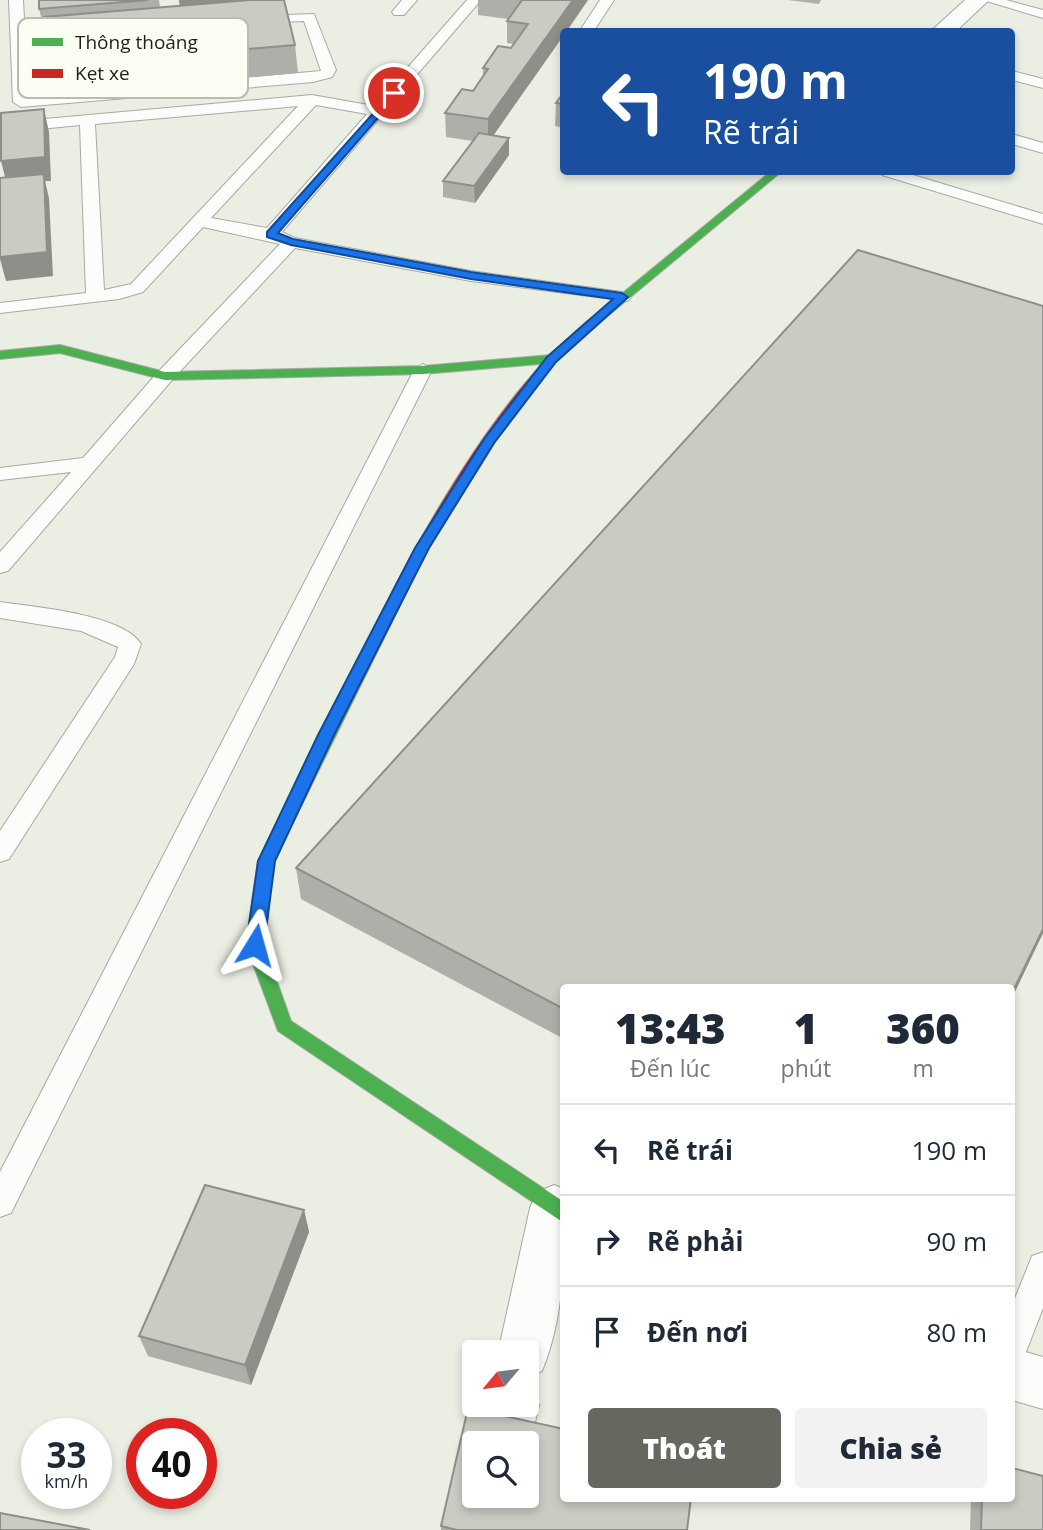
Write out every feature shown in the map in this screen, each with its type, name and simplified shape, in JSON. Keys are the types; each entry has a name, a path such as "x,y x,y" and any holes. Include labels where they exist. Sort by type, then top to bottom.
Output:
{"street":[{"path":"946,28 978,0"},
{"path":"527,1340 559,1211 284,1026 255,945 266,861 326,735 422,548 489,442 551,359 622,297 772,175"},
{"path":"0,355 60,349 165,376 423,370 551,359"},
{"path":"1015,1375 1043,1383"}],"lane":[{"path":"18,0 18,18"},
{"path":"398,12 410,0"},
{"path":"271,234 474,0"},
{"path":"589,28 607,0"},
{"path":"990,0 1043,13"},
{"path":"248,21 309,17 329,70 327,74 313,78 248,83"},
{"path":"1015,76 1043,84"},
{"path":"21,98 21,102 70,98"},
{"path":"0,128 312,100 378,111"},
{"path":"0,308 95,297 137,288 312,100"},
{"path":"87,120 95,297"},
{"path":"1015,140 1043,148"},
{"path":"898,175 1043,219"},
{"path":"201,221 271,234 291,242 471,276 622,297"},
{"path":"0,566 165,376 291,242"},
{"path":"0,1203 423,370"},
{"path":"0,474 92,463"},
{"path":"0,610 84,624 118,636 130,644 127,658 0,852"},
{"path":"1015,1338 1043,1267"}],"building":[{"path":"39,0 148,0 39,9"},
{"path":"250,0 284,0 295,45 248,49 248,18 44,17"},
{"path":"522,0 573,0 488,119 445,113 462,89 473,91 488,69 483,68 498,46 511,48 528,24 507,21"},
{"path":"44,109 45,157 1,161 1,113"},
{"path":"479,133 509,138 474,186 443,181"},
{"path":"44,174 47,252 0,257 0,178"},
{"path":"858,250 1043,306 1043,929 1015,987 1015,984 560,984 560,1007 296,868"},
{"path":"205,1185 304,1210 245,1365 139,1336"},
{"path":"466,1418 514,1418 560,1428 560,1502 690,1502 687,1530 457,1530 441,1526 462,1434 462,1508 539,1508 539,1431 463,1431"},
{"path":"1015,1469 1043,1476 1043,1530 981,1530 982,1502 1015,1502"},
{"path":"0,1513 90,1530 0,1530"}],"traffic: fast":[{"path":"600,317 772,175"},
{"path":"0,355 60,349 165,376 423,370 551,359"},
{"path":"402,587 266,861 255,945 284,1026 560,1211"}],"traffic: jam":[{"path":"402,587 422,548 489,441 551,359 600,317"}],"route":[{"path":"255,945 266,861 326,735 422,548 489,442 551,359 622,297 471,276 291,242 271,234 394,93"}]}
